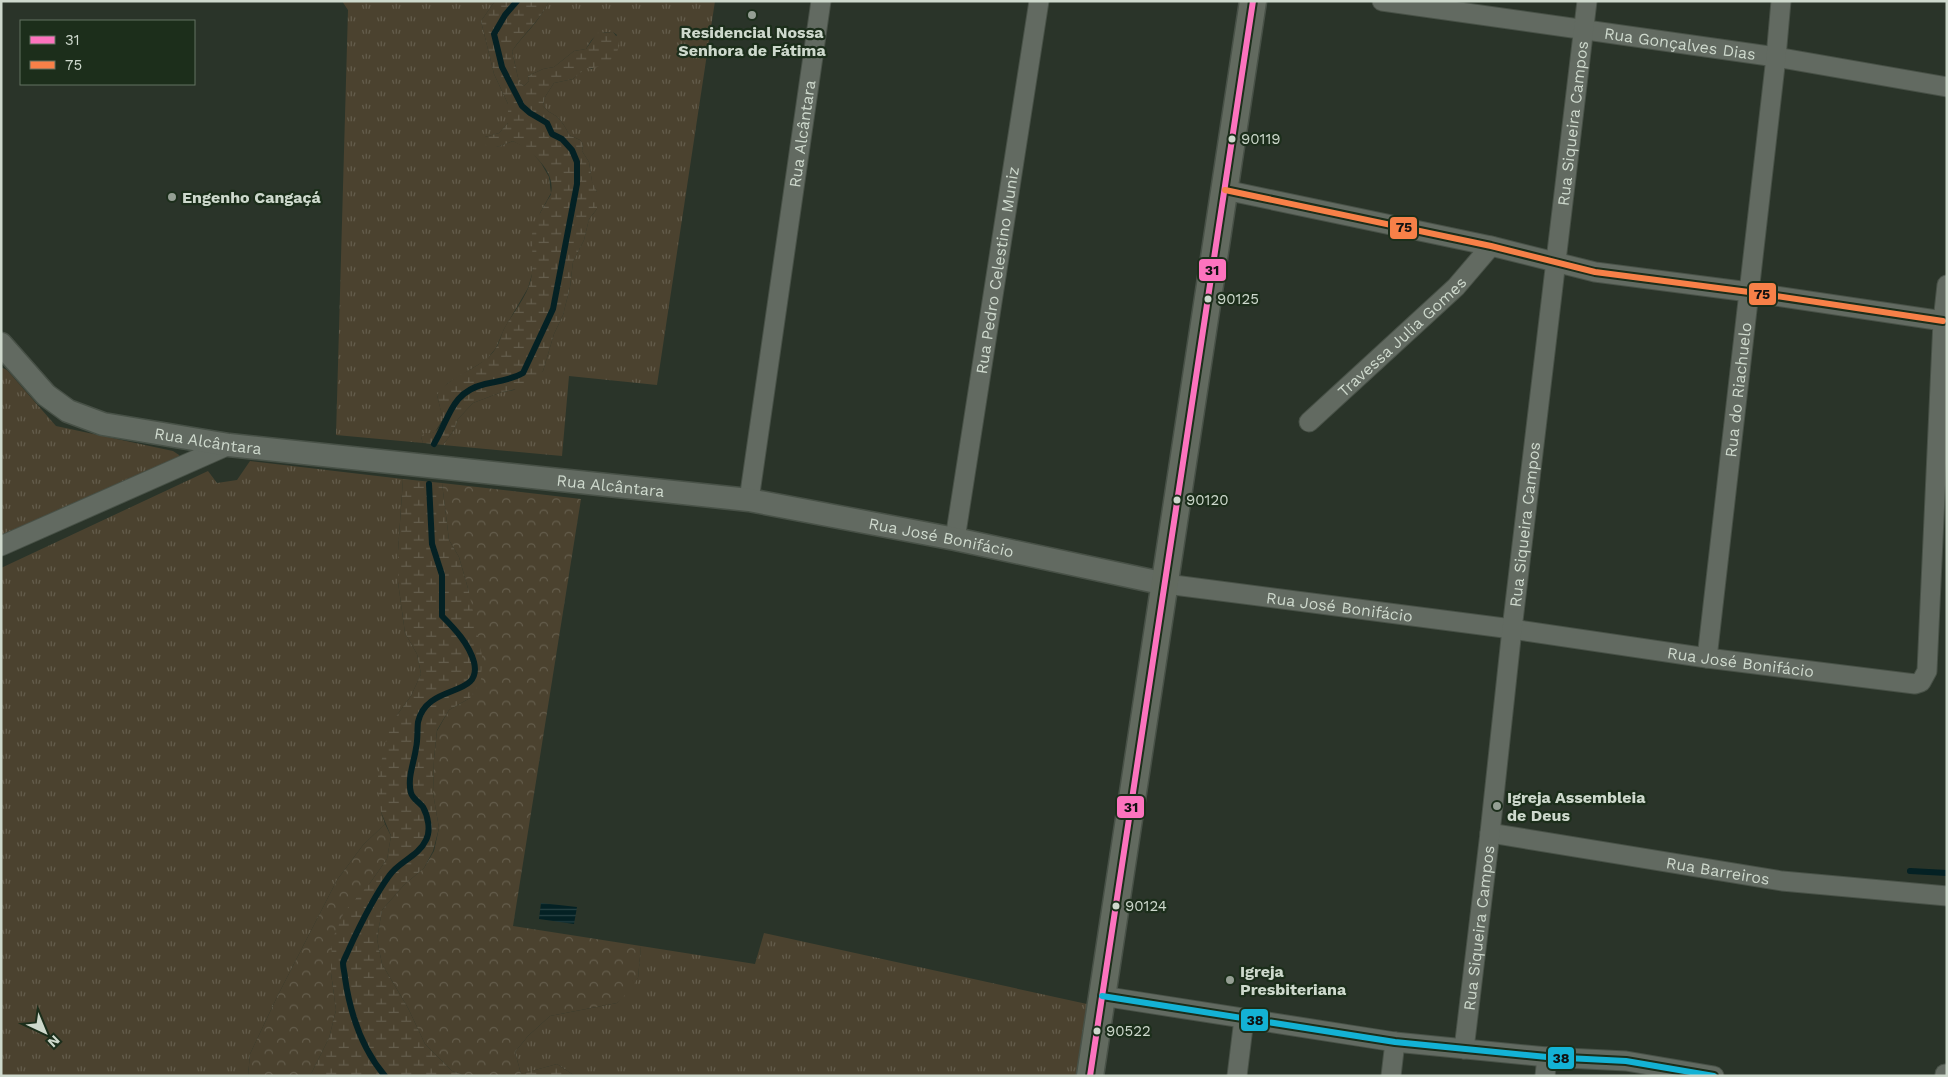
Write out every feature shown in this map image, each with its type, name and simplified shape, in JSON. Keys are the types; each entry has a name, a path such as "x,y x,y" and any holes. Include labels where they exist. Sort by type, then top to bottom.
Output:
{"main road":[{"path":"1090,1076 1253,1"}],"street":[{"name":"Rua Alcântara","path":"1,344 46,395 68,411 103,424 229,445 750,500 821,1"},
{"name":"Rua Pedro Celestino Muniz","path":"955,539 1039,1"},
{"name":"Rua Gonçalves Dias","path":"1382,1 1776,57 1947,87"},
{"name":"Rua Siqueira Campos","path":"1464,1048 1587,1"},
{"name":"Rua do Riachuelo","path":"1707,658 1781,1"},
{"path":"1225,190 1491,246 1595,272 1749,292 1943,322 1947,285"},
{"name":"Travessa Julia Gomes","path":"1309,422 1456,287 1491,246"},
{"name":"Rua José Bonifácio","path":"750,500 955,539 1166,584 1512,629 1707,658 1915,684 1920,682 1927,671 1943,322"},
{"path":"1,546 229,445"},
{"name":"Rua Barreiros","path":"1490,833 1782,881 1947,896"},
{"path":"1102,996 1395,1042 1547,1057 1626,1060 1714,1076"},
{"path":"1237,1076 1244,1019"},
{"path":"1391,1076 1395,1042"},
{"path":"1544,1076 1547,1057"}],"green space":[{"path":"342,1 495,1 481,21 494,74 508,104 508,123 499,133 485,137 497,147 513,141 529,149 541,163 549,177 551,193 540,213 532,274 528,288 504,329 496,348 486,360 448,383 437,395 443,419 435,432 421,437 423,443 336,435 348,10"},
{"path":"495,1 549,1 541,15 512,51 519,82 524,86 529,81 528,76 543,69 554,67 574,51 586,49 597,33 613,32 617,39 619,46 613,58 601,66 586,68 573,79 554,83 545,97 543,105 547,111 560,120 569,135 580,140 583,144 582,151 589,162 592,181 597,192 597,209 589,219 584,240 573,262 570,287 563,315 554,334 543,371 527,387 502,392 473,403 458,419 454,430 443,445 423,443 421,437 424,433 436,431 443,420 437,395 450,381 483,362 490,355 522,301 531,280 533,230 539,214 551,194 550,176 534,155 513,141 497,147 485,145 485,137 499,133 508,123 508,104 494,74 481,21"},
{"path":"549,1 715,1 657,385 569,376 562,456 443,445 454,430 458,419 473,403 502,392 514,390 543,371 554,334 563,315 570,287 573,262 584,240 589,219 597,209 597,192 592,182 589,162 582,151 583,144 580,140 569,135 560,120 547,111 543,105 545,97 554,83 573,79 586,67 592,69 617,35 613,32 599,34 593,38 586,49 574,51 554,67 543,69 528,76 529,81 524,86 519,82 512,51 537,21"},
{"path":"1,367 7,370 56,426 173,451 179,455 179,459 1,540"},
{"path":"250,461 403,479 398,551 398,582 405,633 417,654 421,674 411,696 397,715 381,812 385,824 363,845 337,880 250,1054 248,1076 1,1076 1,568 208,471 217,483 237,480"},
{"path":"403,479 442,483 449,540 459,557 469,592 482,656 481,681 470,698 449,710 437,730 433,793 439,828 433,851 424,868 404,885 382,910 377,939 382,964 408,1008 425,1044 452,1071 467,1076 310,1076 329,1038 336,1010 331,973 332,940 344,912 370,883 387,859 391,836 381,812 377,781 387,736 397,715 411,696 421,674 417,654 405,633 398,582 398,551"},
{"path":"442,483 581,499 513,926 641,946 638,978 630,990 617,1003 550,1016 528,1036 515,1052 521,1074 513,1076 467,1076 452,1071 425,1044 408,1008 382,964 377,939 382,910 404,885 424,868 434,851 439,828 433,793 437,731 449,710 470,698 469,592 459,557 449,540"},
{"path":"385,824 391,836 387,859 370,883 331,973 336,1010 329,1038 310,1076 248,1076 250,1054 337,880 363,845"},
{"path":"764,933 1087,1004 1076,1076 575,1076 557,1064 521,1074 515,1052 528,1036 550,1016 617,1003 638,978 641,946 755,964"},
{"path":"557,1064 575,1076 513,1076"}],"water":[{"path":"541,903 577,907 574,924 539,919"}],"waterway":[{"path":"434,444 453,407 465,393 485,384 509,379 523,373 553,309 577,184 577,162 572,150 562,139 552,134 547,123 522,106 502,67 494,34 505,15 517,1"},
{"path":"385,1076 370,1054 358,1030 347,991 343,963 362,921 383,884 398,866 423,846 428,836 429,828 426,815 423,807 412,795 410,787 418,722 423,709 442,695 463,687 475,674 474,662 469,649 442,616 442,575 432,544 429,484"},
{"path":"1910,871 1947,873"}],"transit line":[{"name":"31","path":"1090,1076 1253,1"},
{"name":"75","path":"1225,190 1491,246 1595,272 1749,292 1943,321"},
{"name":"38","path":"1102,996 1395,1042 1547,1057 1626,1061 1714,1076"}],"place":[{"name":"Residencial Nossa Senhora de Fátima","path":"752,15"},
{"name":"90119","path":"1232,139"},
{"name":"Engenho Cangaçá","path":"172,197"},
{"name":"90125","path":"1208,299"},
{"name":"90120","path":"1177,500"},
{"name":"Igreja Assembleia de Deus","path":"1497,806"},
{"name":"90124","path":"1116,906"},
{"name":"Igreja Presbiteriana","path":"1230,980"},
{"name":"90522","path":"1097,1031"}]}
